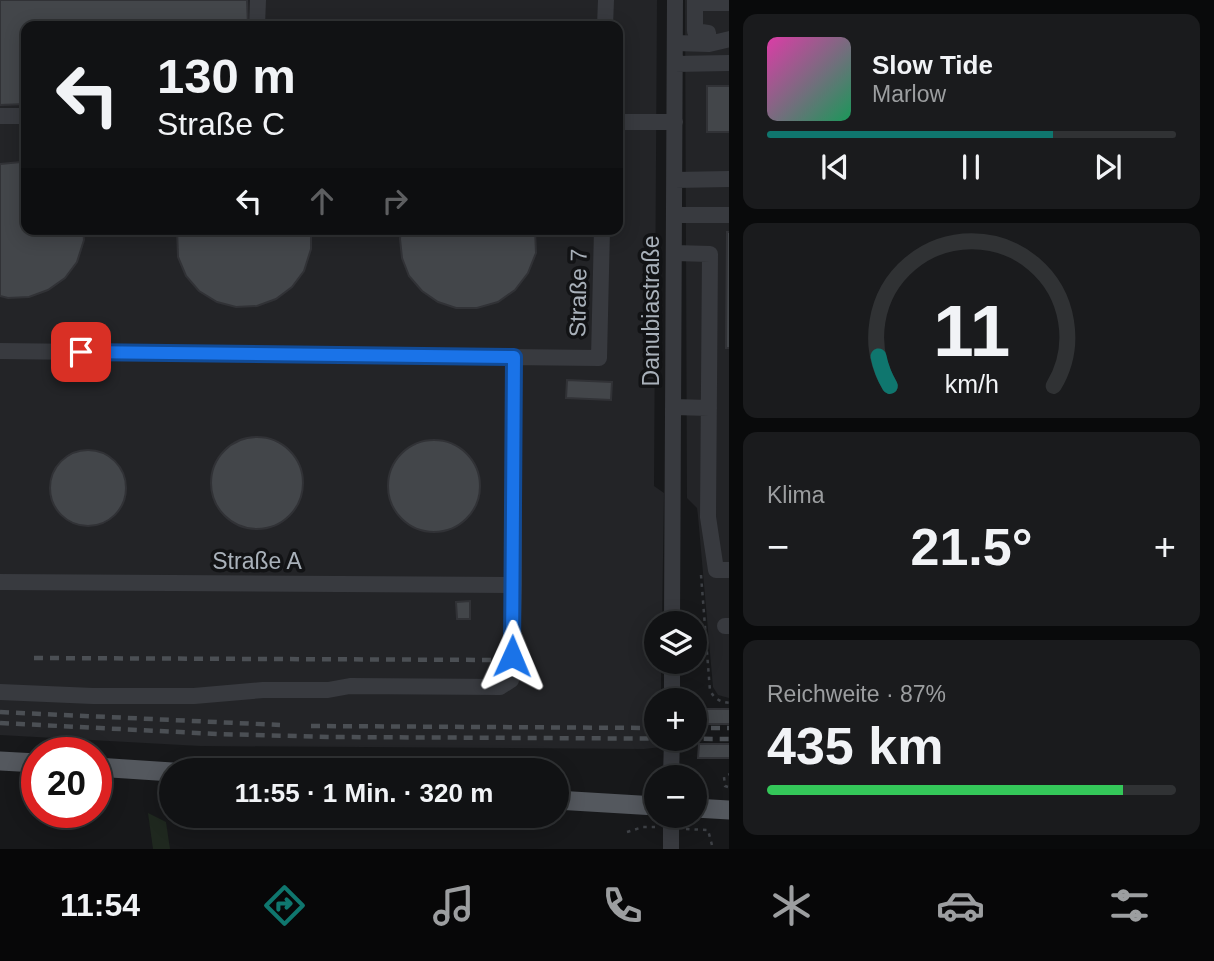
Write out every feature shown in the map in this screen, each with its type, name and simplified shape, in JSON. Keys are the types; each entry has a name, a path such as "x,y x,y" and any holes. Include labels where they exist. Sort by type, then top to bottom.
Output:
{"main road":[{"path":"0,761 21,762"},
{"path":"112,768 159,771"},
{"path":"569,801 644,805"},
{"path":"707,809 729,810"}],"street":[{"path":"257,21 258,0"},
{"path":"606,0 606,21"},
{"name":"Danubiastraße","path":"672,611 675,0"},
{"path":"702,44 708,33 695,31 695,2 729,4"},
{"path":"675,43 702,44 729,39"},
{"path":"675,64 723,63"},
{"path":"0,116 21,116"},
{"path":"623,122 675,122"},
{"path":"675,180 729,179"},
{"path":"675,215 729,215"},
{"name":"Straße 7","path":"514,357 599,358 602,235"},
{"path":"674,253 710,254 708,517 716,570 729,570"},
{"path":"0,351 514,357 514,585 511,680 500,687 350,686 328,690 263,690 194,696 0,692"},
{"path":"674,407 709,408"},
{"name":"Straße A","path":"0,582 514,585"},
{"path":"667,828 671,849"}],"path":[{"path":"700,569 710,691 715,698 729,703"},
{"path":"728,787 725,786 724,777 729,774"},
{"path":"627,832 644,827"},
{"path":"687,829 708,830 713,849"}],"shaded area":[{"path":"0,0 657,0 654,486 664,493 662,611 644,611 644,674 661,674 661,688 644,688 644,749 200,746 112,741 112,737 0,735"},
{"path":"685,0 729,0 729,698 718,695 713,687 697,508 687,498"},
{"path":"148,813 159,818 159,828 167,828 170,849 153,849"}],"building":[{"path":"0,0 247,0 248,21 21,21 21,104 0,105"},
{"path":"707,86 729,86 729,132 707,132"},
{"path":"21,162 21,235 84,235 77,262 65,278 48,290 29,297 0,296 0,164"},
{"path":"727,232 729,232 729,348 726,348"},
{"path":"177,235 311,235 311,249 304,271 292,287 276,299 257,306 236,307 217,302 199,291 186,276 178,257"},
{"path":"400,235 535,235 536,253 528,273 515,290 498,302 477,308 456,308 438,302 422,291 409,276 402,258"},
{"path":"567,380 612,382 611,400 566,398"},
{"path":"257,437 275,440 290,450 300,465 303,483 300,501 290,516 275,526 257,529 239,526 224,516 214,501 211,483 214,465 224,450 239,440"},
{"path":"434,440 452,443 467,453 477,468 480,486 477,504 467,519 452,529 434,532 416,529 401,519 391,504 388,486 391,468 401,453 416,443"},
{"path":"88,450 102,453 115,461 123,474 126,488 123,502 115,515 102,523 88,526 74,523 61,515 53,502 50,488 53,474 61,461 74,453"},
{"path":"470,601 470,619 457,619 456,602"},
{"path":"707,709 729,709 729,724 707,724"},
{"path":"707,744 729,744 729,758 698,758 698,751 707,751"}],"railway":[{"path":"34,658 500,660"},
{"path":"0,712 280,725"},
{"path":"0,723 333,737 729,739"},
{"path":"311,726 644,728"},
{"path":"707,728 729,728"}],"route":[{"path":"81,352 514,357 512,656"}]}
